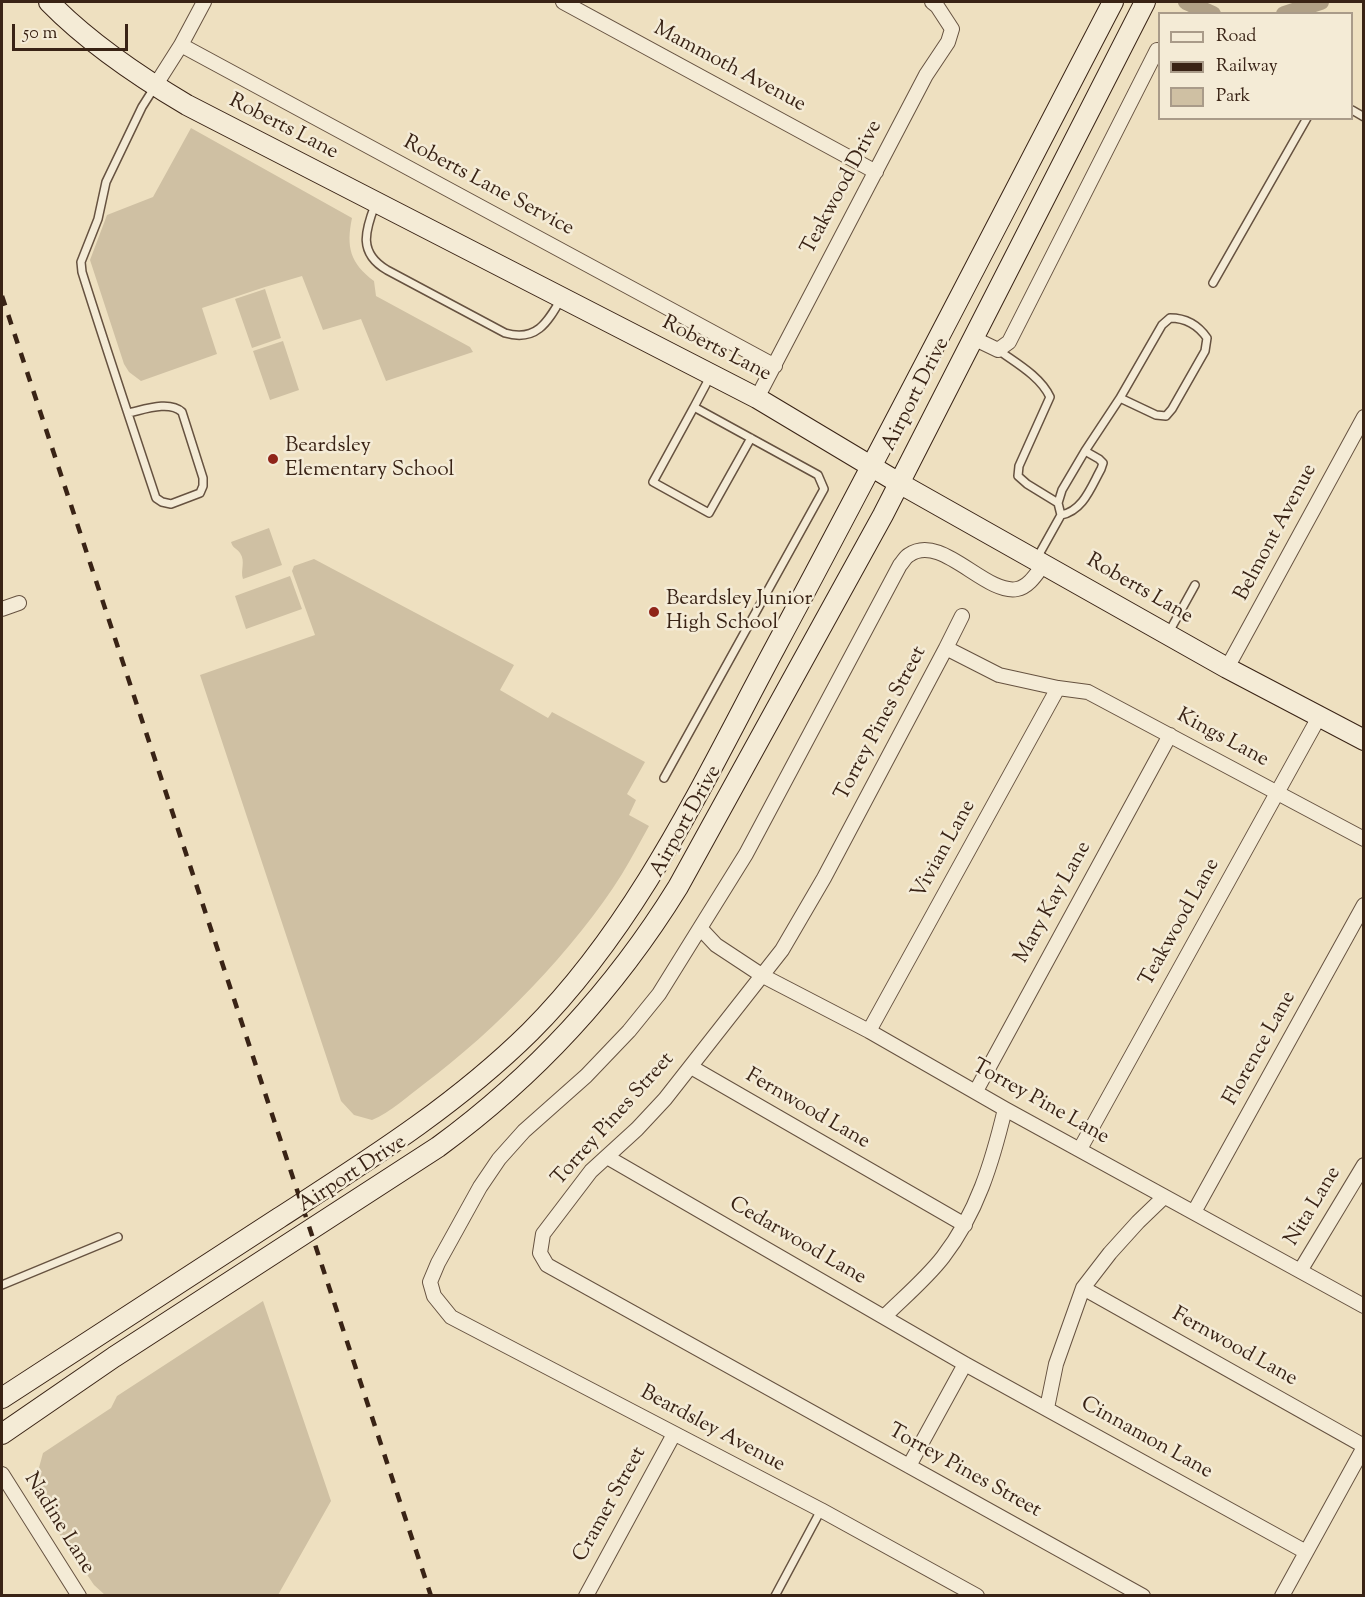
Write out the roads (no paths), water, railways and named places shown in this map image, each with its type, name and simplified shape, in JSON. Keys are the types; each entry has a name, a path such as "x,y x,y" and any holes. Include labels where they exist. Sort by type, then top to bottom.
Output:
{"main road":[{"name":"Roberts Lane","path":"50,2 97,43 155,86 187,105 758,398 899,483 1227,668 1364,740"},
{"name":"Airport Drive","path":"2,1398 415,1129 476,1082 548,1012 596,955 658,863 871,466 1113,2"},
{"name":"Airport Drive","path":"2,1434 114,1357 416,1163 502,1098 559,1043 627,963 674,895 899,483 1145,2"}],"street":[{"path":"155,86 204,2"},
{"name":"Mammoth Avenue","path":"563,2 876,172"},
{"name":"Teakwood Drive","path":"758,398 926,75 948,42 951,28 932,2"},
{"name":"Roberts Lane Service","path":"181,45 775,366"},
{"path":"973,338 998,350 1009,342 1157,50"},
{"name":"Belmont Avenue","path":"1227,668 1364,417"},
{"path":"701,929 746,854 900,565 908,555 919,550 944,555 1004,589 1017,589 1028,584 1040,562"},
{"path":"2,609 19,603"},
{"path":"946,648 962,616"},
{"name":"Torrey Pines Street","path":"1058,688 999,675 946,648 824,878 782,950 691,1067 644,1121 591,1171 543,1234 540,1253 547,1265 1143,1596"},
{"name":"Kings Lane","path":"1058,688 1088,692 1364,839"},
{"name":"Vivian Lane","path":"869,1031 1058,688"},
{"name":"Teakwood Lane","path":"1080,1149 1319,717"},
{"name":"Mary Kay Lane","path":"976,1091 1170,735"},
{"name":"Florence Lane","path":"1194,1212 1364,905"},
{"name":"Torrey Pine Lane","path":"701,929 716,945 763,976 869,1031 1005,1109 1364,1306"},
{"name":"Beardsley Avenue","path":"701,929 659,994 629,1030 586,1076 524,1131 499,1159 480,1187 438,1263 430,1282 434,1296 451,1317 821,1510 977,1596"},
{"name":"Fernwood Lane","path":"691,1067 965,1225"},
{"path":"884,1317 942,1259 965,1225 980,1196 993,1159 1005,1109"},
{"name":"Cedarwood Lane","path":"608,1156 965,1364"},
{"name":"Nita Lane","path":"1300,1271 1364,1165"},
{"path":"1047,1408 1056,1364 1083,1288 1110,1253 1164,1197"},
{"name":"Fernwood Lane","path":"1083,1288 1364,1446"},
{"path":"909,1466 965,1364"},
{"name":"Cinnamon Lane","path":"965,1364 1306,1552"},
{"name":"Cramer Street","path":"586,1596 674,1434"},
{"path":"1282,1596 1364,1446"},
{"name":"Nadine Lane","path":"2,1474 79,1596"}],"lane":[{"path":"128,413 169,406 177,407 182,412 203,478 200,493 171,504 156,498 128,413 82,272 81,262 98,219 106,182 142,107 155,86"},
{"path":"1213,283 1306,120"},
{"path":"376,202 366,230 366,240 374,261 505,333 520,336 536,331 549,319 562,298"},
{"path":"1040,562 1061,515 1058,503 1062,490 1120,398 1162,325 1170,318 1182,318 1201,329 1207,338 1205,351 1166,416 1156,415 1120,398"},
{"path":"998,350 1046,388 1050,397 1019,466 1018,476 1058,503"},
{"path":"711,375 653,482 709,513 751,438"},
{"path":"664,778 824,489 818,475 694,407"},
{"path":"1061,515 1072,513 1081,504 1101,469 1103,463 1085,451"},
{"path":"1168,634 1195,585"},
{"path":"2,1285 118,1237"},
{"path":"775,1596 821,1510"}],"waterway":[{"path":"1186,2 1208,12"},
{"path":"1290,12 1321,2"}],"railway":[{"path":"2,296 431,1596"}],"place":[{"name":"Beardsley Elementary School","path":"273,459"},
{"name":"Beardsley Junior High School","path":"654,612"}]}
